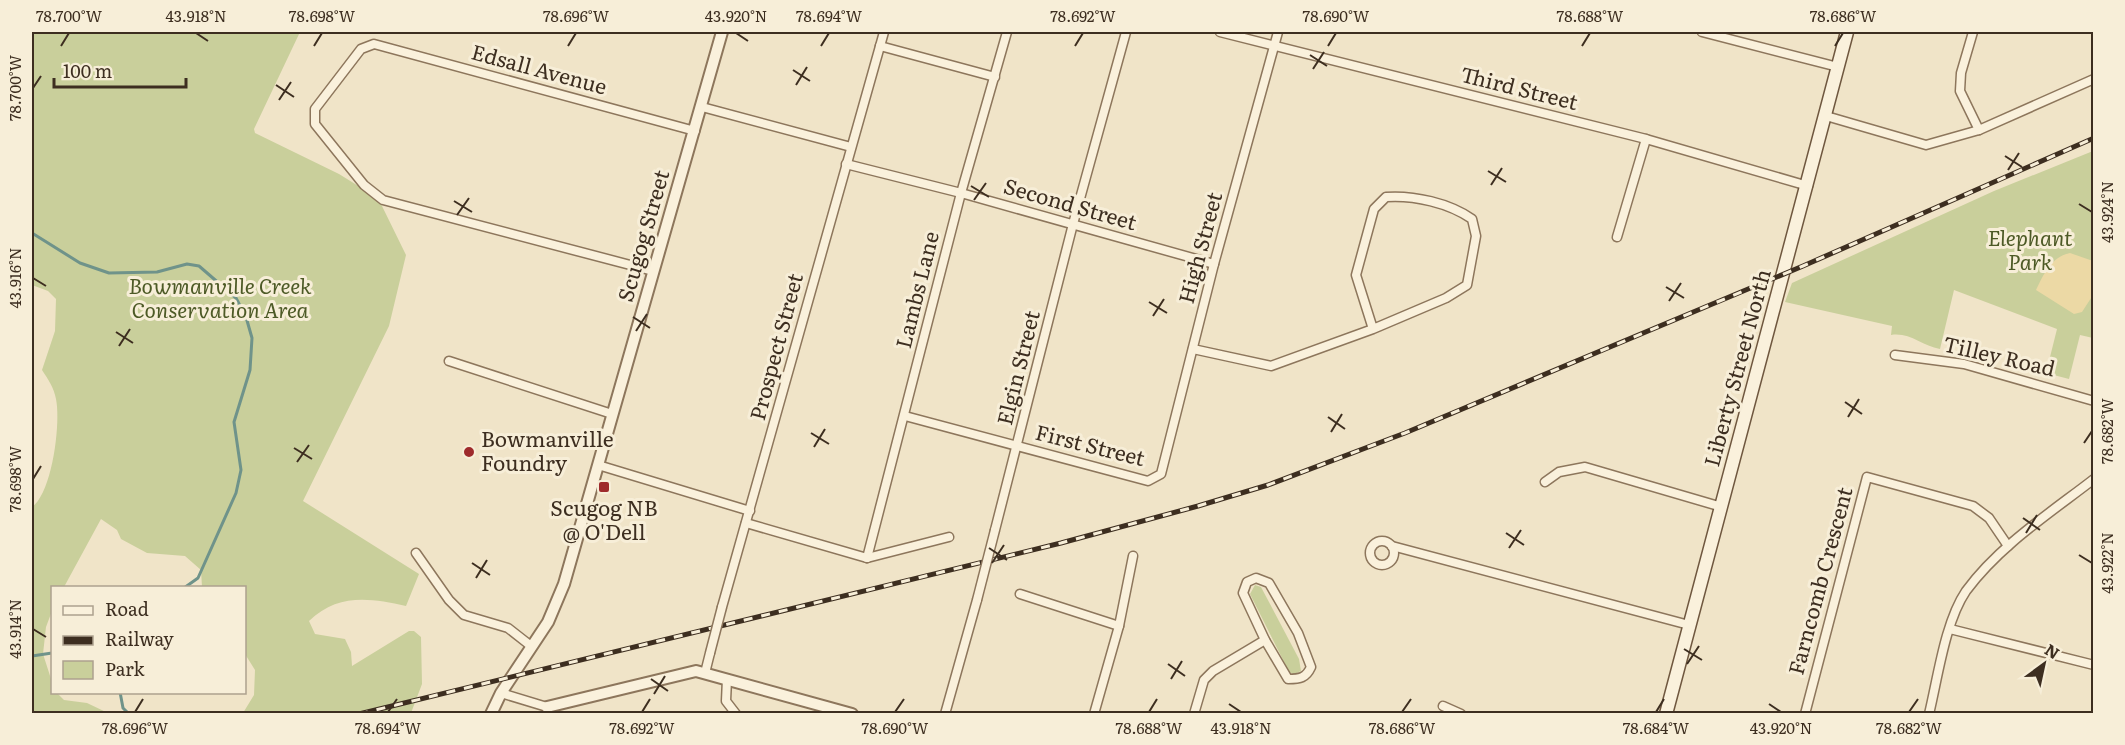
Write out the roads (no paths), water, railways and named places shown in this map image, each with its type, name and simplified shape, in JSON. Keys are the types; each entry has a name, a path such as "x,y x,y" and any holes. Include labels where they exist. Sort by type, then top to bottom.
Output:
{"main road":[{"name":"Liberty Street North","path":"1666,714 1808,186 1847,32"}],"street":[{"name":"Scugog Street","path":"491,714 501,693 548,622 564,585 722,32"},
{"name":"Prospect Street","path":"705,673 884,32"},
{"name":"Lambs Lane","path":"867,558 961,193 1007,32"},
{"name":"Elgin Street","path":"945,714 1018,447 1073,224 1126,32"},
{"name":"Third Street","path":"1220,32 1646,140 1808,186"},
{"name":"High Street","path":"1161,474 1214,264 1278,32"},
{"path":"1702,32 1838,67"},
{"path":"1973,32 1961,73 1960,91 1979,130"},
{"name":"Edsall Avenue","path":"653,271 383,200 364,185 315,124 315,109 361,48 374,44 695,131"},
{"path":"880,46 995,77"},
{"path":"1826,116 1926,145 1979,130 2094,79"},
{"path":"702,107 851,147"},
{"path":"1617,237 1646,140"},
{"name":"Second Street","path":"846,164 961,193 1214,264"},
{"path":"1193,349 1271,366 1373,329 1446,298 1467,285 1476,236 1472,219 1459,210 1403,195 1386,197 1374,209 1356,275 1373,329"},
{"name":"Tilley Road","path":"1896,356 1964,364 2094,402"},
{"path":"449,361 612,414"},
{"name":"First Street","path":"905,416 1148,481 1161,474"},
{"path":"598,465 750,511"},
{"path":"1545,482 1565,470 1585,466 1722,507"},
{"name":"Farncomb Crescent","path":"1806,714 1867,477 1973,506 1989,518 2008,546"},
{"path":"1929,714 1950,629 1966,592 2008,546 2094,479"},
{"path":"747,523 867,558 949,537"},
{"path":"1392,546 1689,625"},
{"path":"416,553 449,600 464,615 508,628 531,646"},
{"path":"1094,714 1119,626 1133,556"},
{"path":"1256,578 1269,583 1298,633 1311,667 1307,674 1299,679 1288,680 1265,640 1243,593 1247,582 1256,578"},
{"path":"1020,594 1119,626"},
{"path":"1950,629 2094,665"},
{"path":"1194,714 1204,680 1213,671 1265,640"},
{"path":"501,693 548,710 696,671 852,714"},
{"path":"727,679 726,701 736,714"},
{"path":"1443,706 1461,714"}],"waterway":[{"path":"32,233 80,263 109,273 157,272 187,264 199,266 236,298 246,317 252,338 250,370 234,422 241,470 236,493 198,578 187,586"},
{"path":"32,656 51,653"},
{"path":"120,694 123,708 129,714"}],"railway":[{"path":"359,714 1061,543 1268,485 1405,433 1803,266 2094,138"}],"place":[{"name":"Bowmanville Foundry","path":"469,452"},
{"name":"Scugog NB @ O'Dell","path":"604,487"}],"park label":[{"name":"Elephant Park","path":"2030,251"},
{"name":"Bowmanville Creek Conservation Area","path":"220,299"}]}
